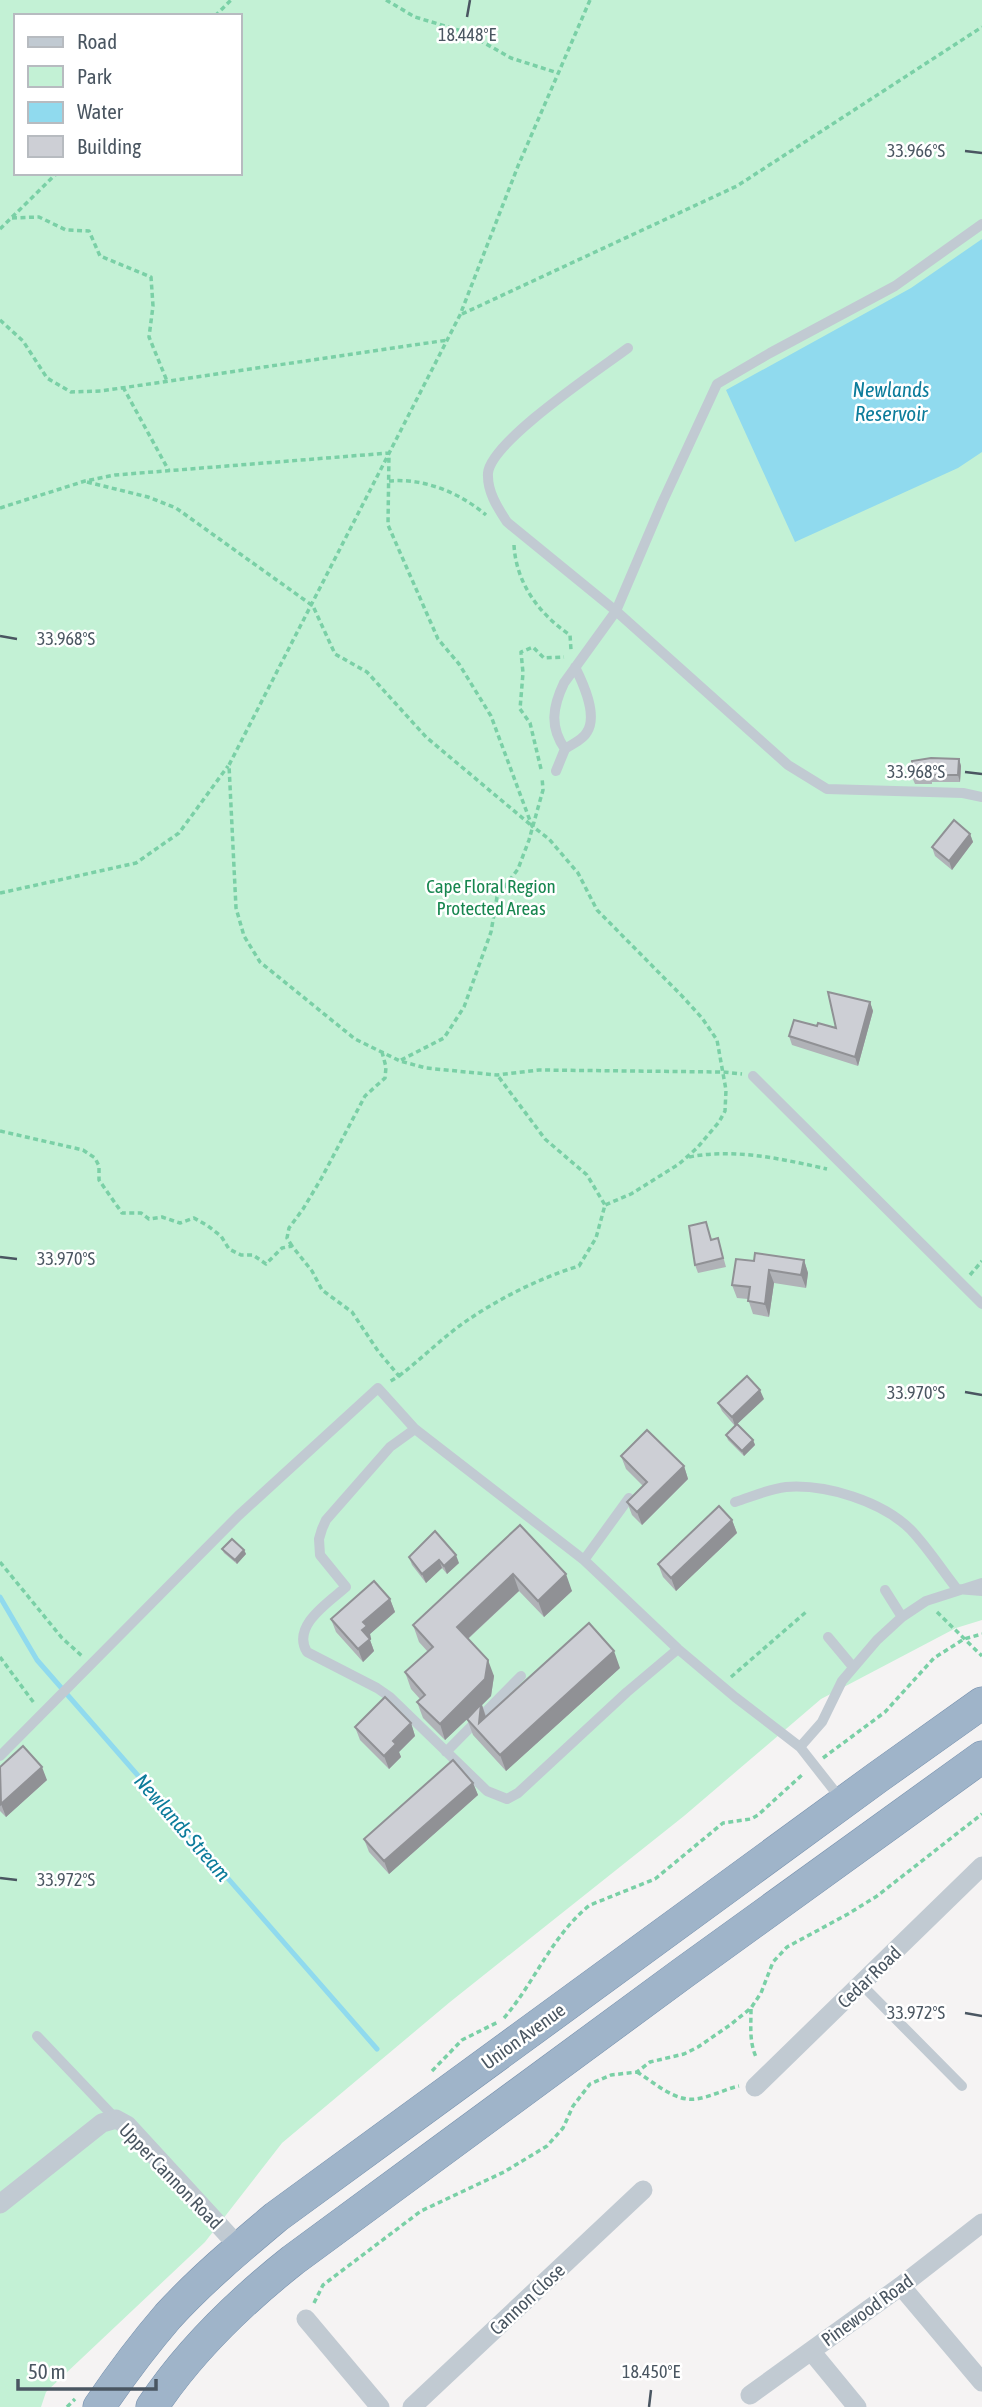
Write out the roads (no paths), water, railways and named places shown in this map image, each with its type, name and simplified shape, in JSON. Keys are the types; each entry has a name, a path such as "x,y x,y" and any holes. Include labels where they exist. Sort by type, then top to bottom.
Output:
{"highway":[{"name":"Union Avenue","path":"90,2400 141,2350 169,2315 240,2248 297,2202 982,1703"},
{"path":"683,1973 699,1948 740,1906 831,1835 841,1819 843,1802 863,1803 877,1800 982,1738"},
{"path":"152,2407 210,2334 263,2283 363,2207 982,1757"}],"street":[{"name":"Cedar Road","path":"760,2082 982,1866"},
{"name":"Upper Cannon Road","path":"0,2204 103,2123 116,2119 127,2125 240,2248"},
{"name":"Cannon Close","path":"412,2407 643,2190"},
{"name":"Pinewood Road","path":"750,2395 901,2286 982,2223"},
{"path":"901,2286 982,2382"},
{"path":"306,2319 380,2407"},
{"path":"811,2351 857,2407"}],"lane":[{"path":"565,749 556,738 554,726 554,709 564,683 616,611 717,384 895,286 982,223"},
{"path":"628,348 516,432 498,451 488,470 489,488 497,508 507,522 616,611 788,765 827,789 963,793 982,797"},
{"path":"556,771 565,749 582,739 589,731 591,719 582,682 575,667"},
{"path":"753,1076 982,1304"},
{"path":"0,1756 238,1516 378,1388 415,1429 584,1560 678,1648 800,1747 843,1802"},
{"path":"415,1429 390,1447 326,1520 319,1539 320,1555 346,1587 314,1616 302,1637 302,1644 316,1658 390,1697 486,1791 507,1799 518,1793 678,1648"},
{"path":"735,1502 785,1487 803,1487 852,1497 897,1518 911,1530 957,1589 982,1591"},
{"path":"584,1560 629,1498"},
{"path":"800,1747 822,1722 832,1697 853,1667 902,1617 926,1601 982,1583"},
{"path":"885,1590 902,1617"},
{"path":"828,1637 853,1667"},
{"path":"446,1752 521,1676"},
{"path":"861,1984 962,2086"},
{"path":"37,2036 116,2119"}],"water":[{"name":"Newlands Reservoir","path":"982,239 982,452 958,468 795,542 726,390 911,288"}],"waterway":[{"name":"Newlands Stream","path":"0,1597 37,1660 377,2049"}],"park label":[{"name":"Cape Floral Region Protected Areas","path":"491,897"}]}
